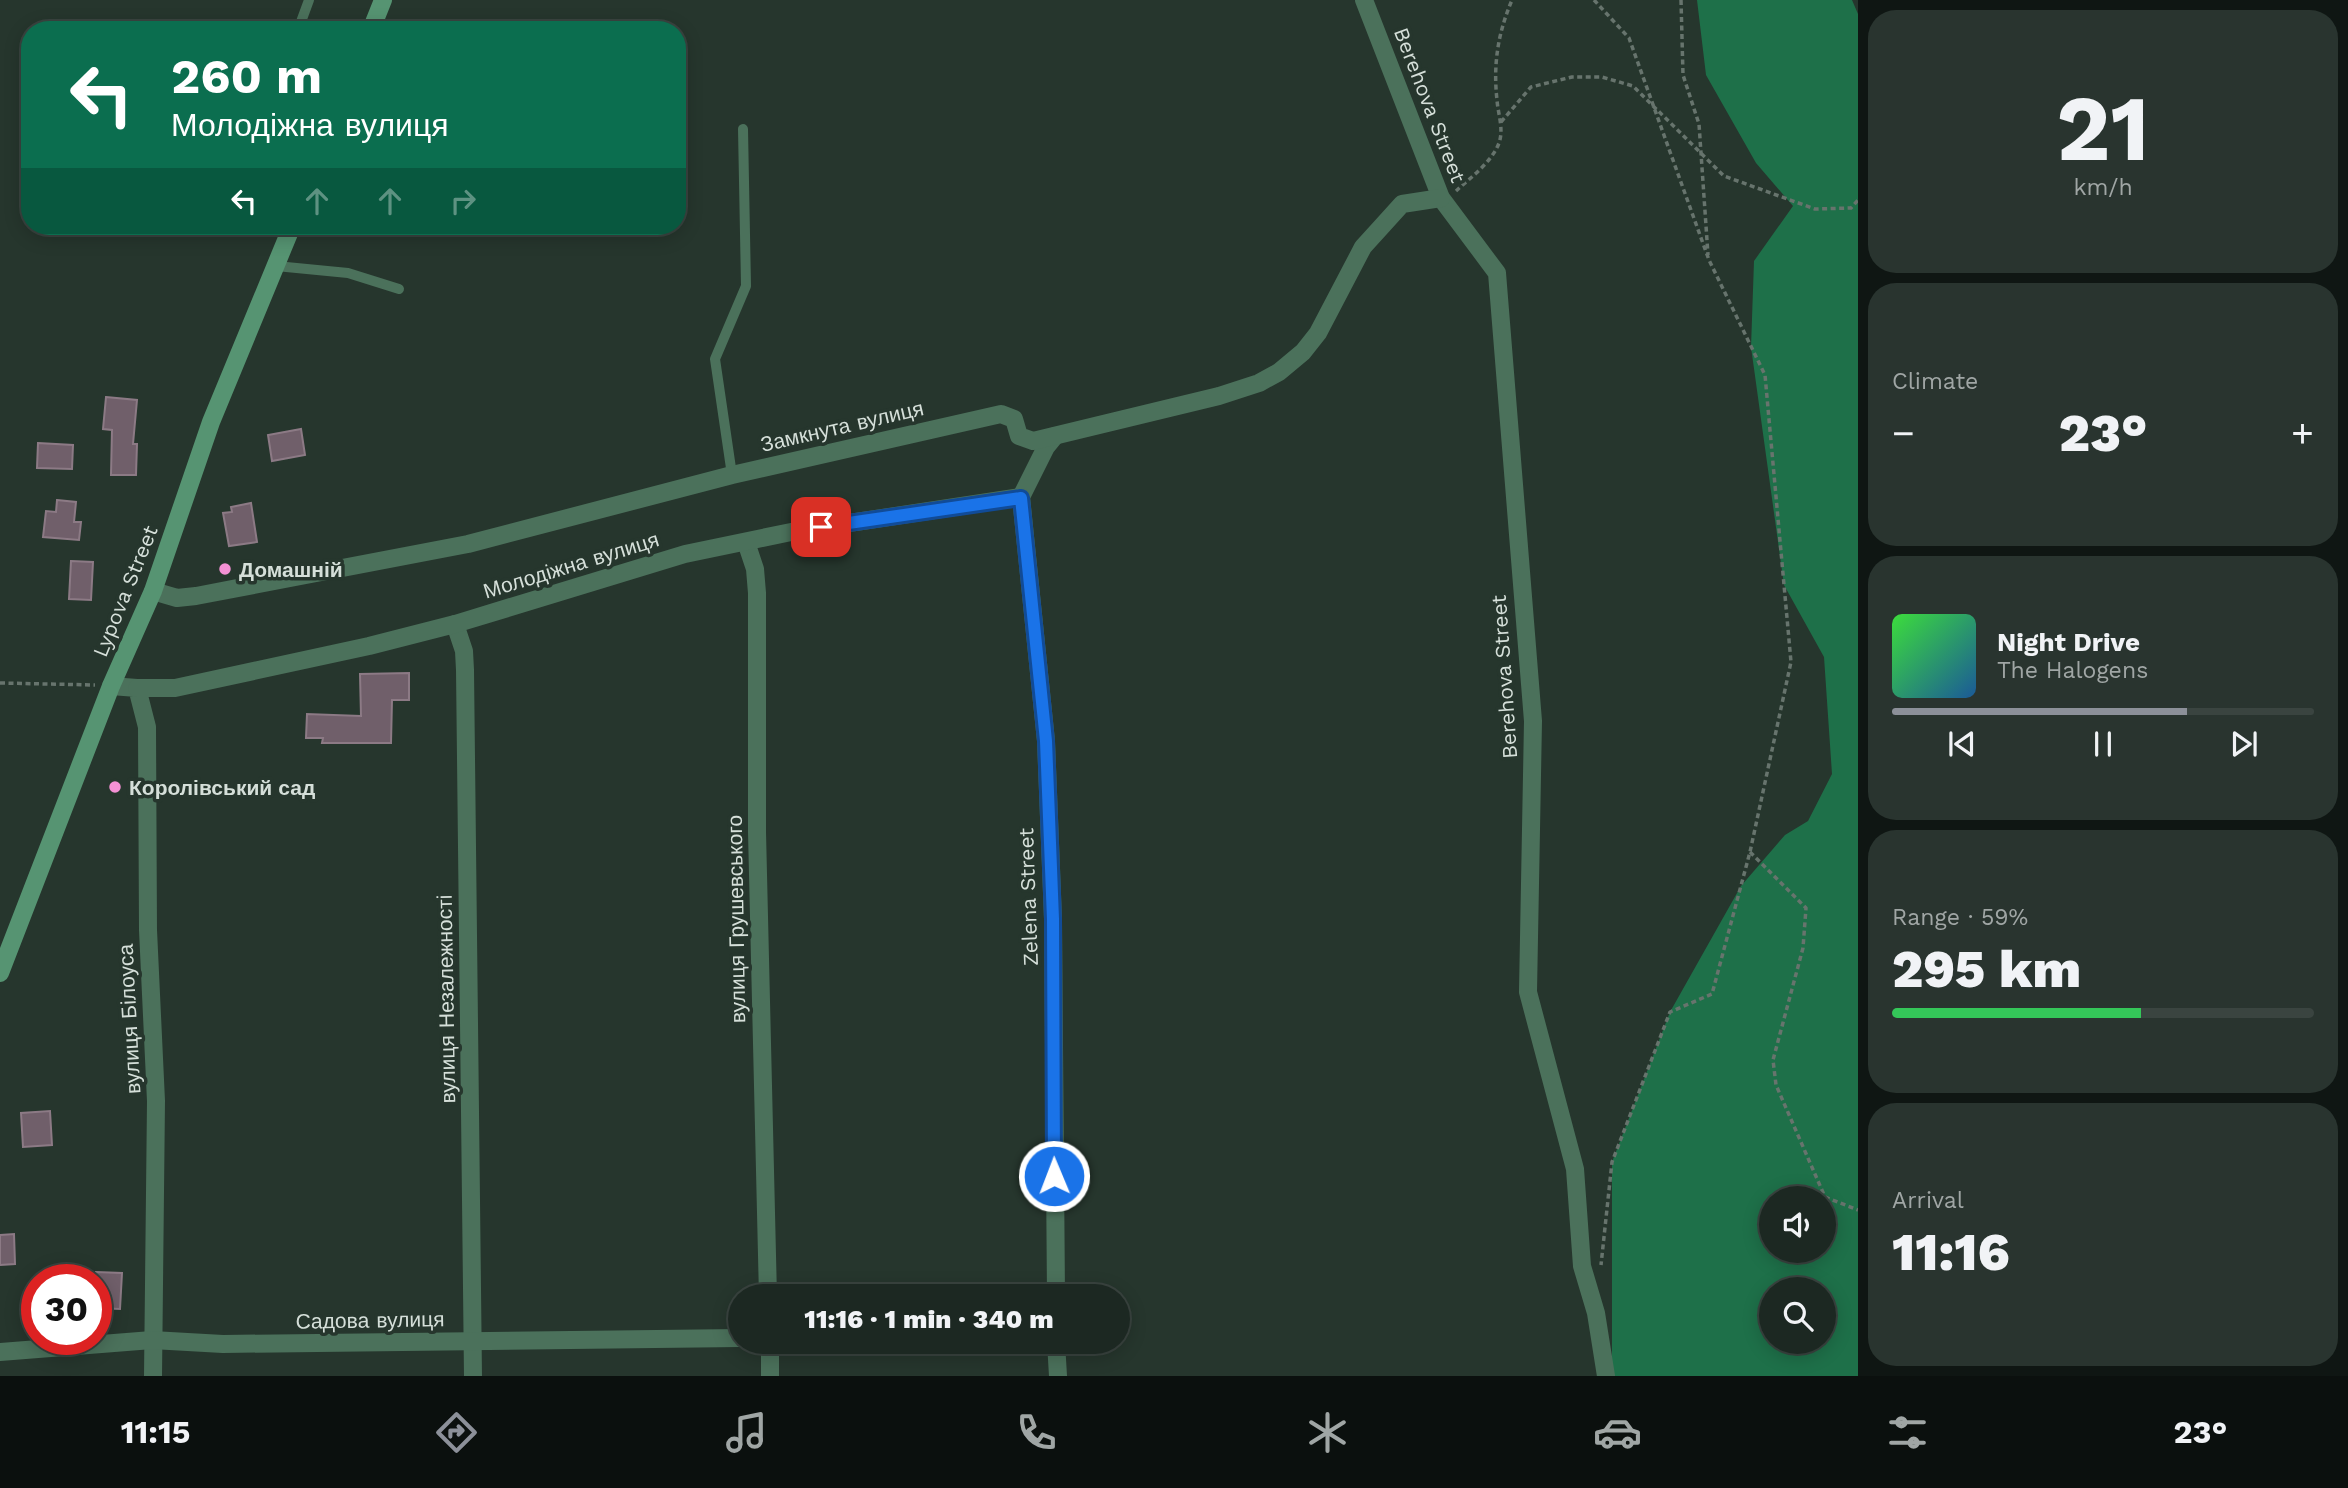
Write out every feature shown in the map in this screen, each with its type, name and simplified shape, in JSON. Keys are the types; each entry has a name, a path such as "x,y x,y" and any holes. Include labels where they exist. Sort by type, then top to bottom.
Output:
{"street":[{"path":"375,21 383,0"},
{"name":"Berehova Street","path":"1364,0 1441,198 1497,273 1533,721 1528,992 1575,1169 1582,1266 1596,1313 1606,1376"},
{"name":"Замкнута вулиця","path":"153,591 177,597 196,596 481,541 732,475 1001,414 1014,419 1019,436 1025,441 1219,396 1259,383 1279,372 1303,352 1318,333 1363,247 1402,204 1441,198"},
{"name":"Lypova Street","path":"0,973 111,686 153,591 211,422 288,235"},
{"path":"1021,498 1046,447 1055,436"},
{"name":"Молодіжна вулиця","path":"136,688 175,688 285,666 455,624 685,554 796,531 1021,498"},
{"name":"Zelena Street","path":"1021,498 1046,741 1053,919 1056,1284"},
{"name":"вулиця Грушевського","path":"746,542 755,569 757,593 757,832 768,1284"},
{"name":"вулиця Незалежності","path":"455,624 464,651 473,1376"},
{"path":"111,686 136,688"},
{"name":"вулиця Білоуса","path":"136,688 147,727 148,930 156,1101 153,1376"},
{"name":"Садова вулиця","path":"0,1352 152,1340 223,1344 728,1338"},
{"path":"770,1354 770,1376"},
{"path":"1057,1354 1058,1376"}],"lane":[{"path":"301,21 309,0"},
{"path":"732,475 715,359 746,286 743,129"},
{"path":"276,265 348,272 400,289"}],"path":[{"path":"1441,198 1453,194 1486,162 1499,143 1501,122 1495,56 1502,24 1512,0"},
{"path":"1594,0 1629,38 1709,260 1765,375 1791,662 1750,852 1712,994 1670,1012 1612,1162 1600,1272"},
{"path":"1681,0 1683,75 1699,124 1709,260"},
{"path":"1501,122 1531,87 1572,77 1602,77 1633,86 1724,176 1815,209 1851,208 1858,200"},
{"path":"0,683 111,686"},
{"path":"1750,852 1806,908 1803,948 1773,1060 1776,1085 1825,1197 1858,1210"}],"green space":[{"path":"1697,0 1852,0 1858,14 1858,1376 1612,1376 1612,1162 1670,1012 1741,886 1785,835 1808,821 1832,774 1824,657 1784,585 1751,347 1754,261 1793,206 1756,163 1706,75"}],"building":[{"path":"106,397 137,400 133,444 137,444 136,475 111,475 112,430 103,429"},
{"path":"301,429 305,455 272,461 268,435"},
{"path":"38,443 73,445 72,469 37,468"},
{"path":"57,500 76,502 74,522 81,522 79,540 43,537 46,511 56,512"},
{"path":"251,503 257,542 229,546 223,513 232,512 231,507"},
{"path":"71,561 93,562 91,600 69,599"},
{"path":"409,673 409,700 392,700 391,743 322,743 323,738 306,738 307,714 361,716 360,674"},
{"path":"50,1111 52,1145 23,1147 21,1113"},
{"path":"14,1234 15,1264 0,1265 0,1235"},
{"path":"112,1273 122,1273 120,1309 112,1309"}],"place":[{"name":"Домашній","path":"225,569"},
{"name":"Королівський сад","path":"115,787"}],"route":[{"path":"821,527 1021,498 1046,741 1053,919 1054,1176"}]}
